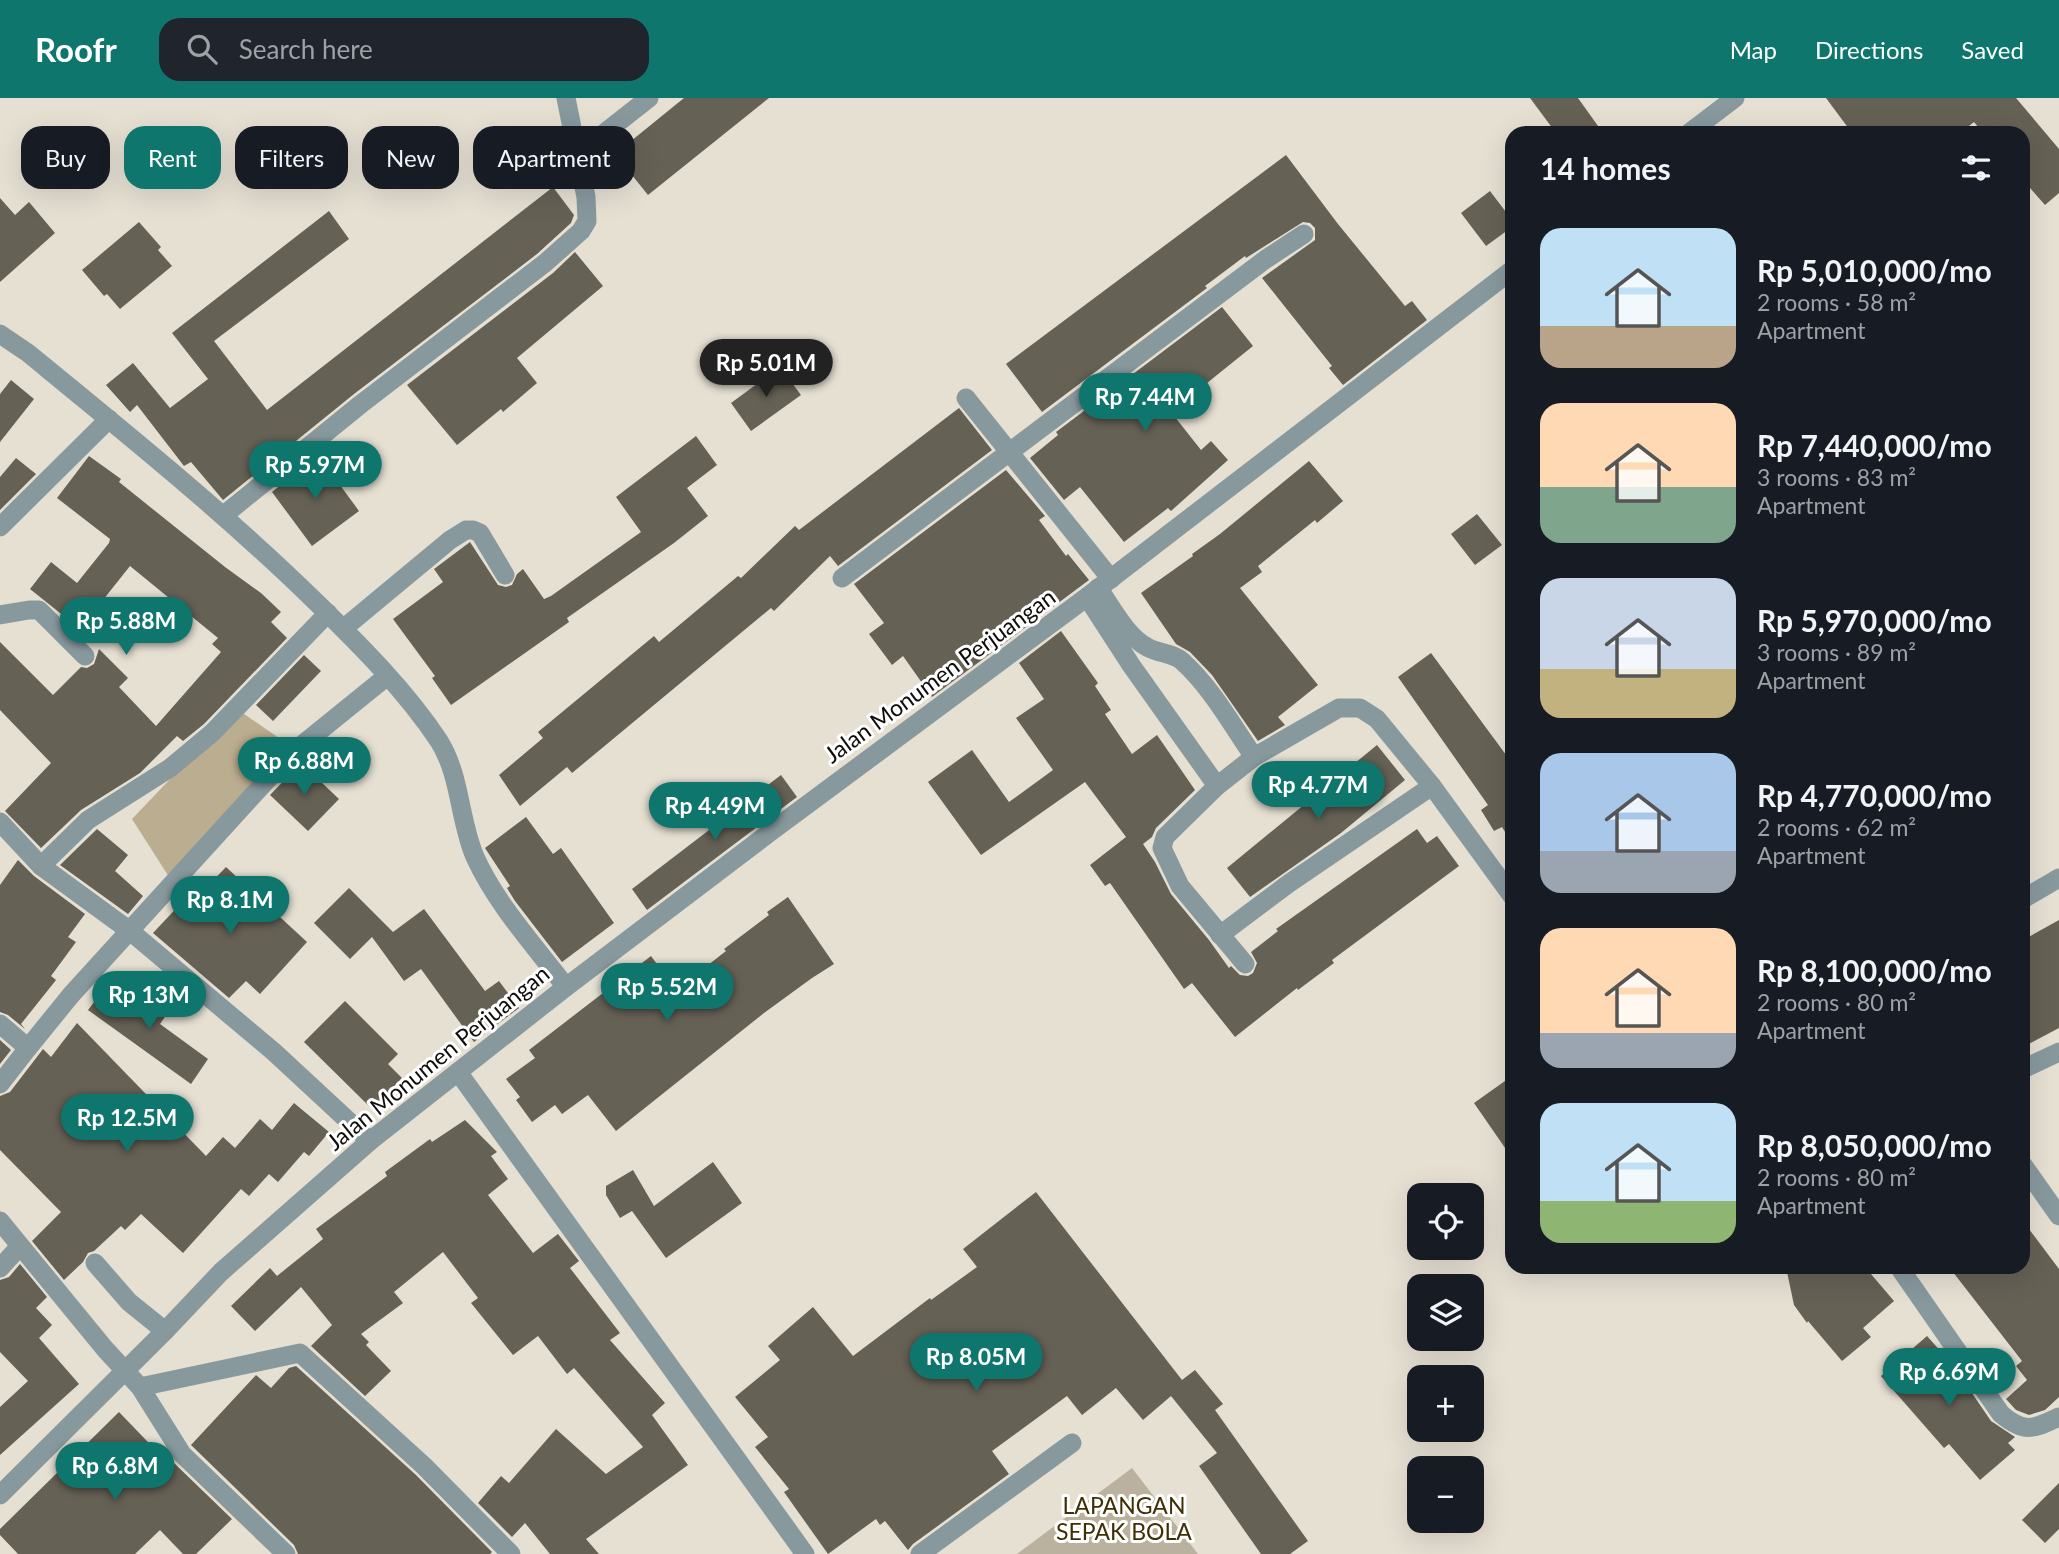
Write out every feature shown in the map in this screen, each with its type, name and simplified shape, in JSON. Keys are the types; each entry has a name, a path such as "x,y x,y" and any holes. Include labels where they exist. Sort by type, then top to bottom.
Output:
{"street":[{"path":"566,98 573,126"},
{"path":"613,126 649,98"},
{"path":"1698,126 1735,98"},
{"path":"224,514 361,404 545,263 581,231 587,220 585,189"},
{"path":"842,578 1266,259 1304,234"},
{"name":"Jalan Monumen Perjuangan","path":"0,1495 125,1372 220,1272 370,1141 566,987 1099,588 1505,275"},
{"path":"0,334 224,514 344,628 417,710 440,744 453,770 462,814 475,856 496,897 566,987"},
{"path":"966,398 1010,452 1137,641 1147,648 1175,655 1184,663 1206,689 1254,757"},
{"path":"0,527 109,419"},
{"path":"344,628 466,530 480,533 505,575"},
{"path":"1099,588 1131,665 1217,786"},
{"path":"0,615 38,610 85,656"},
{"path":"41,866 88,820 170,768 212,733 328,613"},
{"path":"0,1084 71,995 266,780 302,745 386,677"},
{"path":"1245,964 1180,886 1162,848 1165,837 1217,786 1254,757 1339,708 1360,708 1377,719 1432,786 1505,886"},
{"path":"1220,935 1288,884 1432,786"},
{"path":"0,822 41,866 130,931 274,1052 370,1141"},
{"path":"2030,896 2059,878"},
{"path":"0,1024 29,1048"},
{"path":"2030,1066 2059,1052"},
{"path":"458,1072 805,1554"},
{"path":"2030,1176 2059,1216"},
{"path":"0,1221 139,1387 182,1454 286,1554"},
{"path":"0,1268 20,1246"},
{"path":"95,1263 129,1302 165,1331"},
{"path":"1904,1274 2001,1414 2014,1425 2027,1429 2059,1418"},
{"path":"139,1387 300,1353 424,1466 511,1554"},
{"path":"920,1554 1072,1443"}],"green space":[{"name":"LAPANGAN SEPAK BOLA","path":"1132,1468 1198,1554 1017,1554"}],"shaded area":[{"path":"237,709 292,747 171,880 132,819"}],"building":[{"path":"684,98 769,98 648,195 635,179 635,138"},
{"path":"1530,98 1578,98 1598,126 1551,126"},
{"path":"1826,98 2016,98 2059,149 2059,193 2045,205 2030,188 2030,126 1977,126 1974,122 1969,126 1847,126"},
{"path":"1286,155 1405,306 1412,301 1427,320 1343,385 1329,368 1332,366 1262,278 1315,240 1315,228 1310,223 1303,222 1246,258 1245,256 1205,286 1207,288 1042,412 1006,364"},
{"path":"550,189 554,189 574,215 571,223 537,254 354,394 223,500 191,462 184,466 137,405 130,412 106,385 133,363 170,408 208,379 172,333 329,211 349,239 214,341 267,410"},
{"path":"1490,191 1505,211 1505,232 1486,246 1461,213"},
{"path":"0,198 15,215 29,202 55,233 0,282"},
{"path":"139,222 161,247 158,250 172,266 120,309 107,294 104,296 82,270"},
{"path":"575,252 603,286 517,358 537,383 457,445 407,385 553,273"},
{"path":"1222,307 1253,346 1171,412 1201,450 1211,441 1228,460 1171,511 1168,508 1124,542 1080,487 1064,500 1030,458 1058,435 1056,432"},
{"path":"780,367 801,395 751,431 731,403"},
{"path":"11,380 34,399 0,442 0,394"},
{"path":"959,408 992,450 838,566 830,556 774,611 771,608 572,773 567,767 520,806 499,775 543,738 538,732 654,636 659,642 738,576 741,578 795,526 799,530"},
{"path":"696,436 717,465 687,488 708,516 567,618 569,622 451,705 432,678 435,676 393,619 443,582 434,569 470,542 498,585 512,585 517,574 523,569 544,599 551,596 641,532 616,497"},
{"path":"318,455 359,511 312,546 272,492"},
{"path":"89,456 261,593 281,612 271,622 287,638 204,724 183,741 177,736 140,773 81,810 41,848 5,811 51,763 0,710 0,642 53,695 81,667 87,668 94,664 99,649 128,678 119,687 156,726 221,652 212,644 218,638 130,566 80,629 30,589 51,562 77,583 109,543 110,539 57,498"},
{"path":"16,458 36,474 0,510 0,477"},
{"path":"1309,461 1343,501 1258,566 1262,572 1240,588 1318,685 1278,717 1285,725 1258,741 1212,675 1190,652 1176,644 1141,593 1193,556 1192,554"},
{"path":"1006,470 1045,516 1039,520 1066,556 1068,554 1089,580 932,697 903,656 892,665 869,634 884,623 854,584"},
{"path":"1477,514 1502,545 1475,565 1451,534"},
{"path":"1061,631 1098,683 1095,686 1111,710 1105,714 1132,754 1157,735 1195,790 1143,844 1171,894 1229,968 1231,966 1240,975 1248,976 1253,973 1257,963 1251,952 1278,931 1276,929 1417,829 1427,843 1437,836 1459,866 1332,960 1334,963 1298,990 1297,988 1235,1037 1192,983 1184,989 1110,883 1105,886 1090,865 1126,837 1085,782 981,855 928,782 972,750 1009,802 1053,770 1016,718 1044,699 1019,663"},
{"path":"1431,653 1505,753 1505,832 1502,827 1494,831 1481,810 1488,805 1398,677"},
{"path":"304,655 321,671 273,721 256,705"},
{"path":"1377,745 1405,780 1341,833 1250,897 1227,868"},
{"path":"301,763 339,799 308,831 270,795"},
{"path":"781,775 797,797 647,910 632,889"},
{"path":"526,817 553,854 561,848 614,923 562,962 515,901 507,888 510,886 485,848"},
{"path":"97,829 128,855 115,871 143,896 128,914 60,865"},
{"path":"18,860 34,876 85,914 68,937 76,942 51,976 56,980 21,1024 25,1029 0,1012 0,885"},
{"path":"226,867 307,942 260,994 246,981 229,998 153,933 199,884 205,889"},
{"path":"349,888 393,932 424,909 485,991 499,981 519,1008 474,1042 421,969 404,981 372,937 350,959 314,923"},
{"path":"788,897 834,964 764,1013 616,1131 588,1095 562,1114 555,1105 532,1122 516,1100 520,1097 506,1079 535,1058 529,1050 651,956 676,990"},
{"path":"2059,920 2059,1028 2030,1043 2030,936"},
{"path":"108,984 136,1007 148,991 171,1008 160,1024 208,1059 191,1084 88,1010"},
{"path":"345,1001 398,1054 388,1064 402,1078 372,1109 304,1042"},
{"path":"77,1023 206,1156 223,1137 235,1148 260,1119 272,1130 294,1103 329,1132 309,1156 304,1152 278,1182 269,1174 249,1196 241,1189 183,1253 141,1214 125,1230 121,1226 94,1251 88,1253 83,1262 64,1280 32,1241 61,1212 0,1150 0,1096 10,1092 43,1049 51,1057"},
{"path":"0,1040 11,1050 0,1064"},
{"path":"1505,1081 1505,1148 1474,1103"},
{"path":"465,1120 497,1152 491,1156 508,1179 488,1195 533,1253 558,1234 579,1261 570,1268 620,1333 610,1340 665,1403 652,1415 688,1465 586,1539 599,1554 550,1554 525,1523 512,1537 478,1503 501,1476 509,1483 556,1429 606,1474 643,1447 574,1368 567,1374 538,1336 513,1355 471,1303 478,1298 443,1252 394,1292 403,1303 361,1334 369,1342 366,1345 391,1371 365,1396 311,1346 332,1325 301,1287 255,1331 231,1306 270,1268 277,1276 323,1239 316,1229 387,1176 385,1172 430,1139 432,1142"},
{"path":"713,1162 742,1203 666,1258 632,1211 620,1218 606,1195 606,1186 633,1170 654,1206"},
{"path":"1036,1192 1182,1380 1195,1370 1223,1404 1215,1410 1308,1541 1290,1554 1261,1554 1199,1466 1217,1453 1171,1396 1143,1420 1116,1388 1082,1415 1067,1396 992,1451 1009,1474 908,1550 885,1521 880,1525 876,1519 828,1554 784,1492 789,1489 755,1447 768,1437 735,1397 780,1360 768,1346 813,1307 853,1356 930,1298 931,1300 977,1267 963,1249"},
{"path":"2030,1230 2059,1269 2059,1397 2045,1410 2029,1415 2016,1410 2006,1399 2027,1380 2016,1366 2022,1361 1954,1274 2030,1274"},
{"path":"20,1264 47,1297 36,1308 52,1325 39,1338 79,1384 0,1455 0,1407 28,1381 0,1352 0,1280 9,1277"},
{"path":"1787,1274 1871,1274 1894,1301 1863,1328 1871,1337 1842,1361 1794,1305"},
{"path":"1927,1336 1952,1364 1991,1421 2015,1437 2008,1443 2015,1450 1980,1480 1949,1444 1944,1448 1881,1376"},
{"path":"296,1366 416,1475 492,1552 298,1554 294,1545 191,1445 256,1375 271,1388 289,1368"},
{"path":"119,1412 171,1466 174,1463 232,1519 196,1554 183,1554 160,1530 135,1554 18,1554 0,1535 0,1529"},
{"path":"2059,1483 2059,1529 2045,1543 2022,1520"}]}
